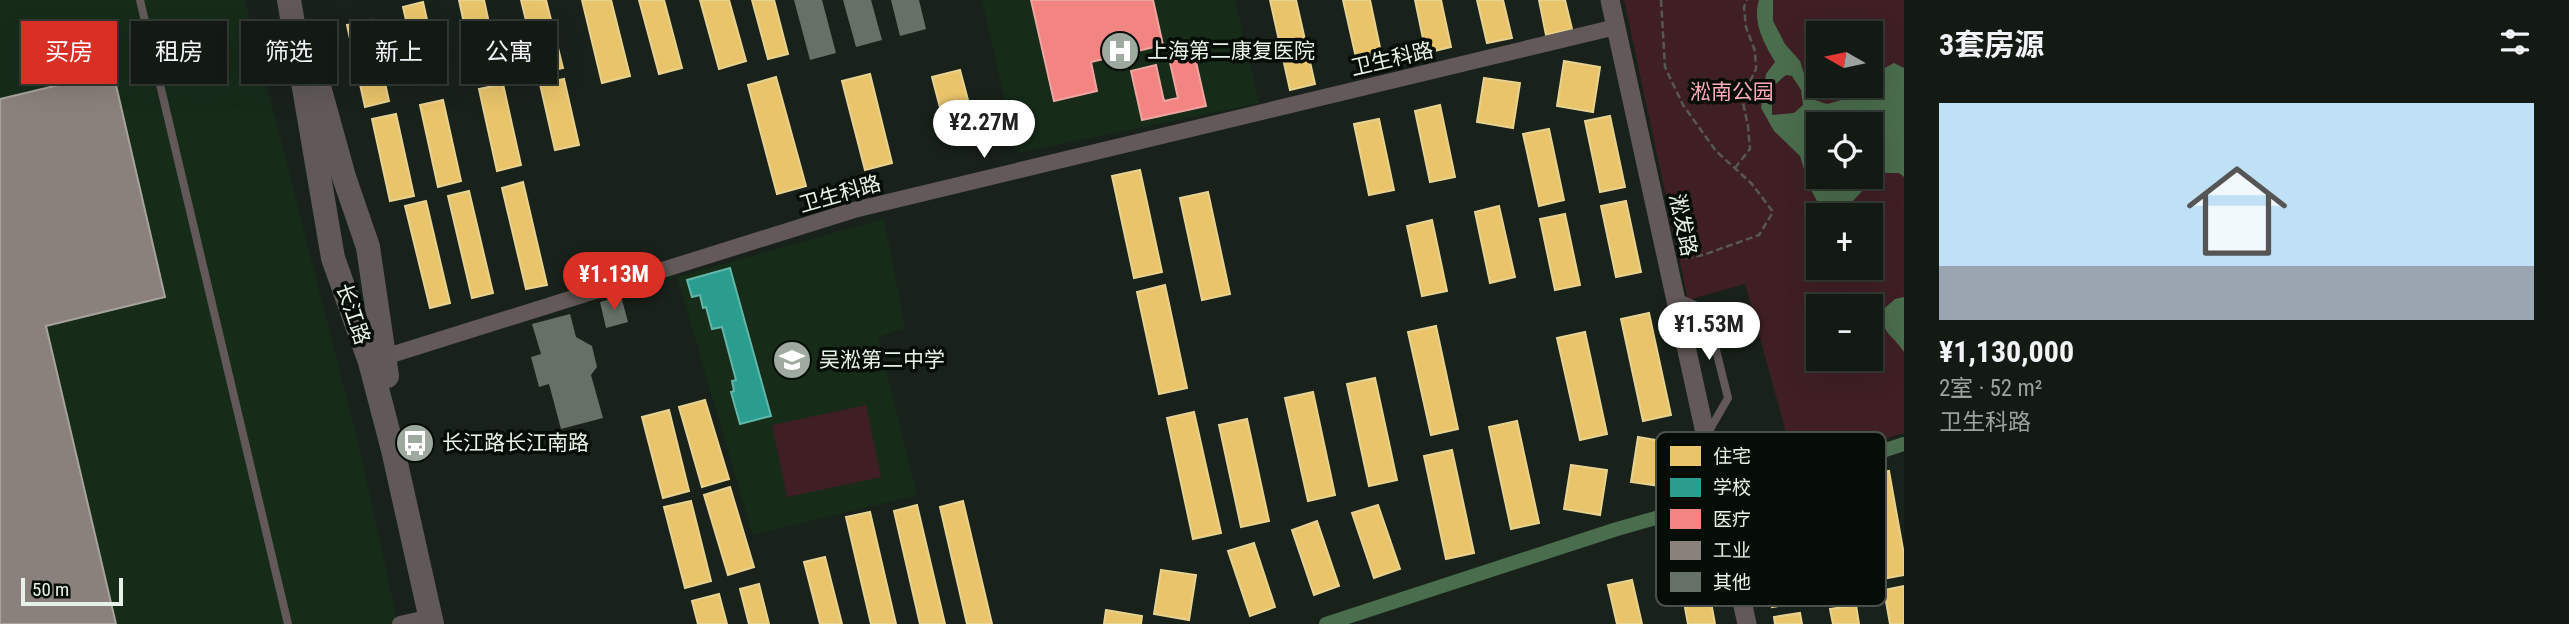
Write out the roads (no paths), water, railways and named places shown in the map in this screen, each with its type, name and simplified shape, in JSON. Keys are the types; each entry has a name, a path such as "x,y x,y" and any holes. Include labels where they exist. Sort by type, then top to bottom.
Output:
{"main road":[{"name":"长江路","path":"289,0 333,258 377,360"},
{"path":"296,0 344,177 368,247 377,360 392,404 393,450 431,621"}],"street":[{"name":"淞发路","path":"1610,0 1704,432"},
{"name":"卫生科路","path":"377,360 854,210 1616,27"},
{"name":"淞发路","path":"1743,606 1747,624"},
{"path":"400,624 431,621"}],"lane":[{"path":"140,0 288,624"},
{"path":"1675,297 1706,310 1728,398 1707,432"}],"waterway":[{"path":"1886,450 1904,444"},
{"path":"1326,624 1656,518"}],"place":[{"name":"上海第二康复医院","path":"1120,51"},
{"name":"吴淞第二中学","path":"792,360"},
{"name":"长江路长江南路","path":"415,443"}],"park label":[{"name":"淞南公园","path":"1732,92"}]}
